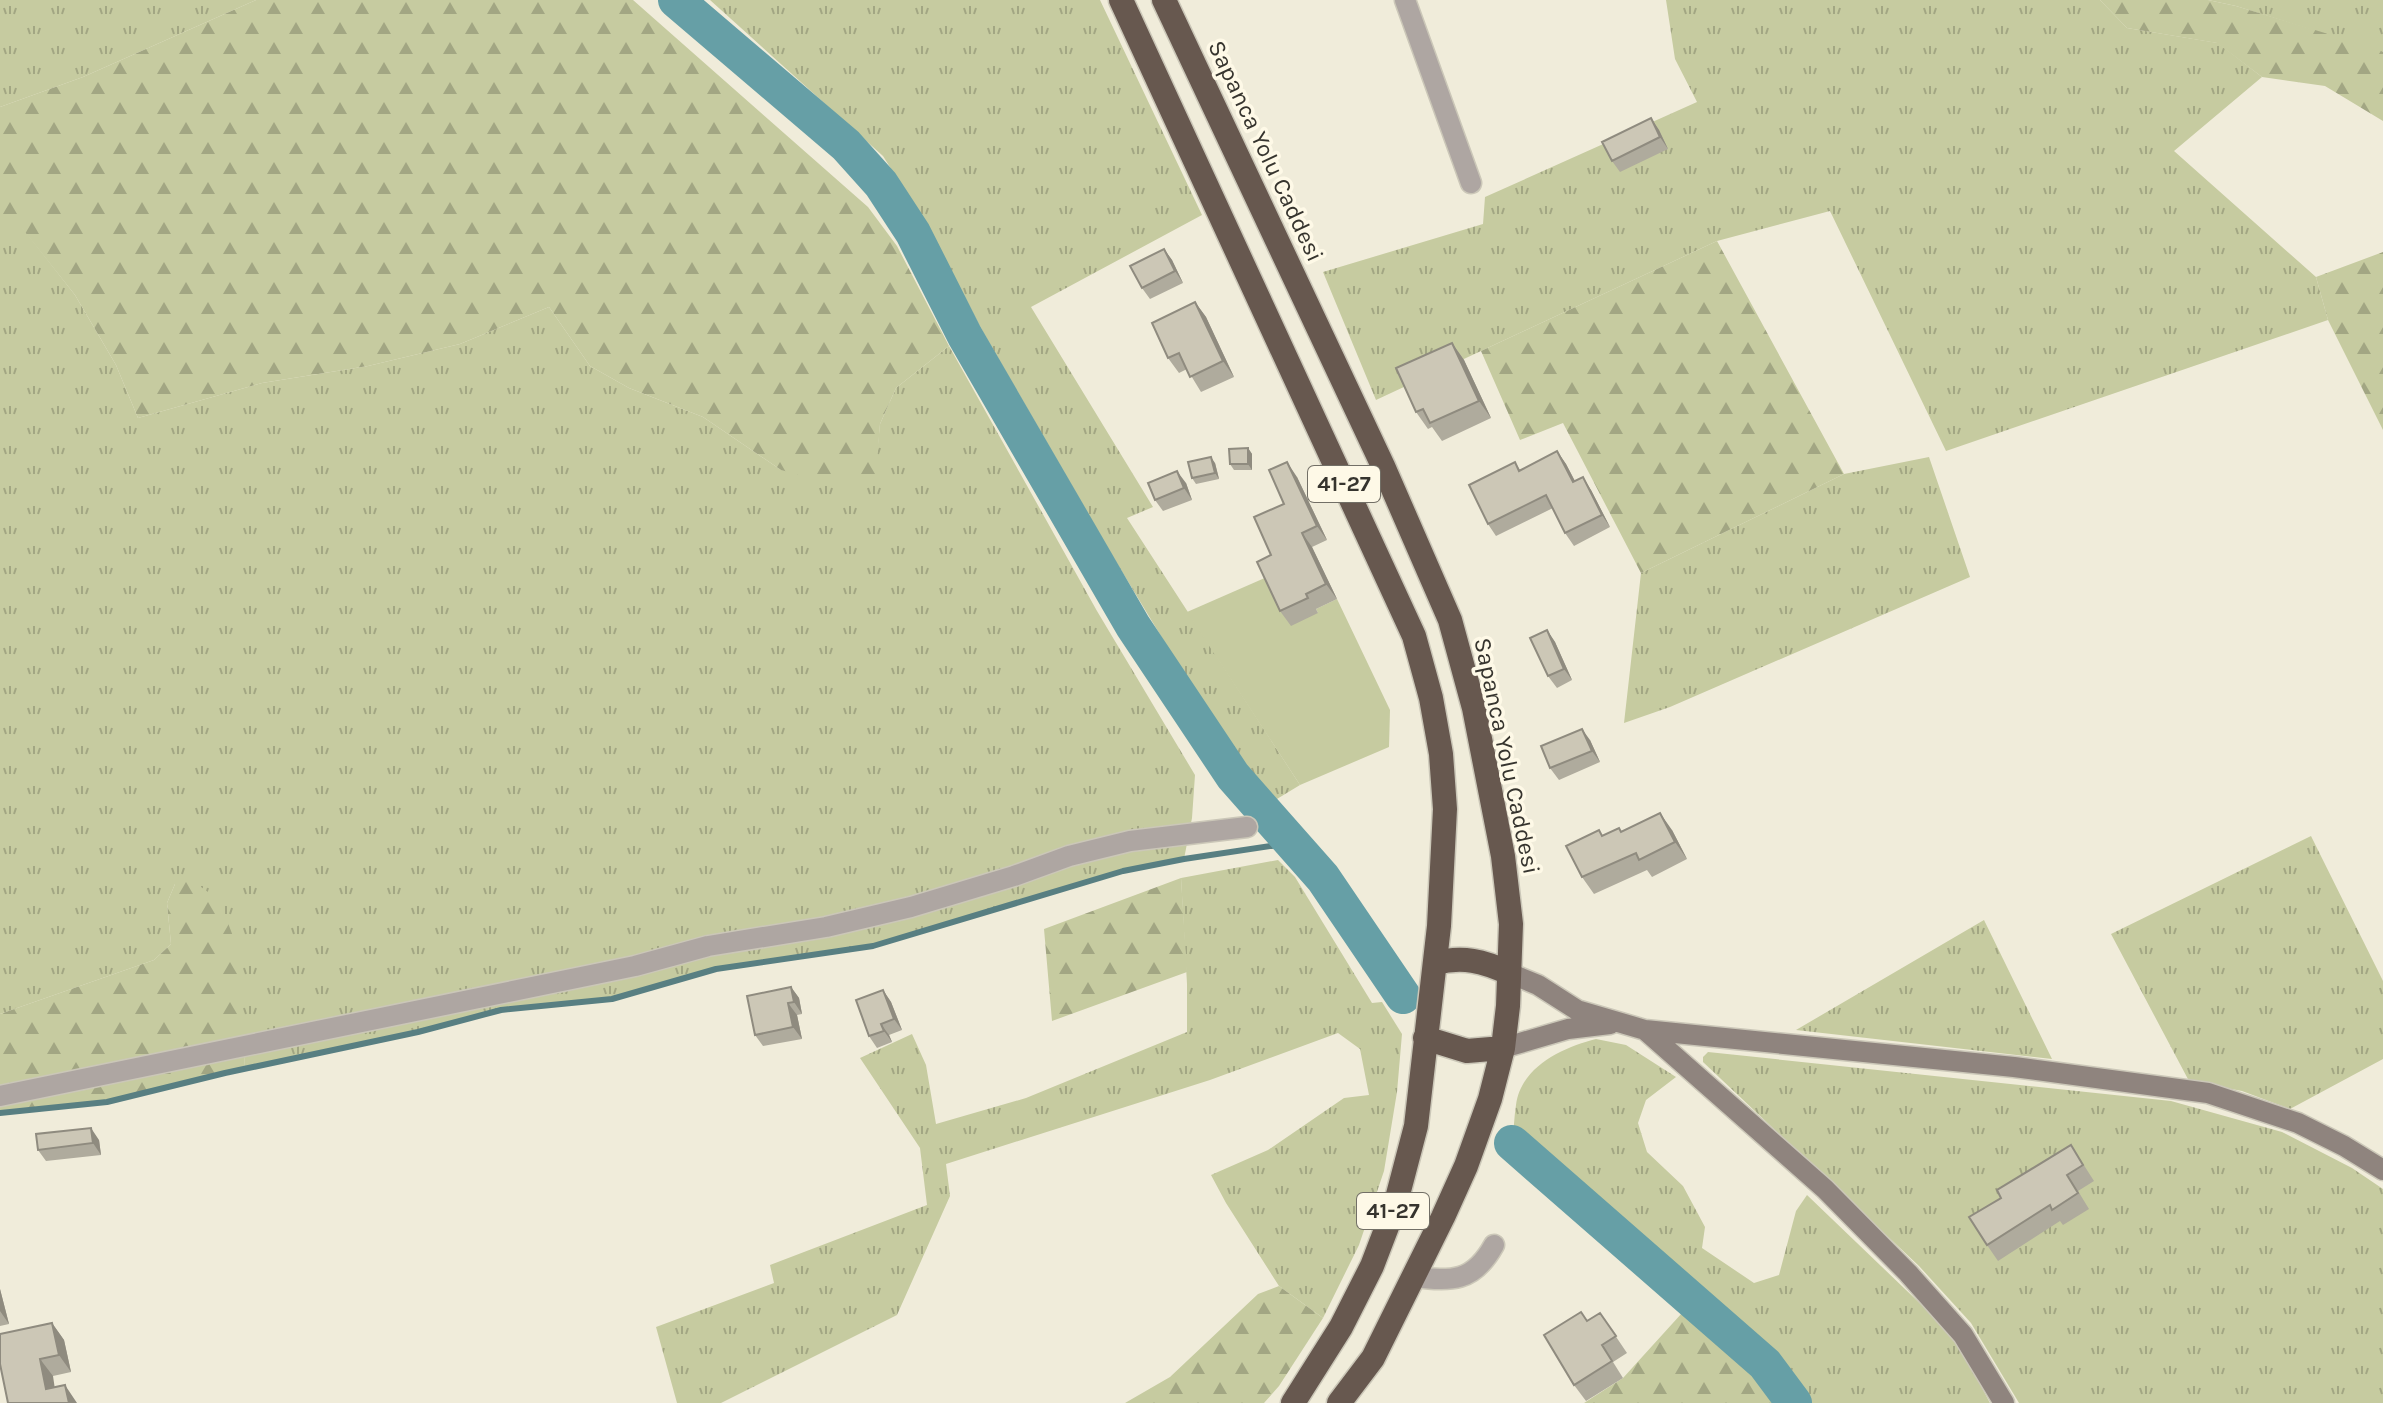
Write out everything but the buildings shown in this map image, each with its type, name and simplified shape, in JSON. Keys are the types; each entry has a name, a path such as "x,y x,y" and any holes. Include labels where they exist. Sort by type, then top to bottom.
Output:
{"highway":[{"name":"41-27","path":"1121,0 1414,636 1431,698 1441,754 1445,809 1435,963 1416,1126 1390,1218 1372,1266 1341,1327 1293,1403"},
{"name":"Sapanca Yolu Caddesi","path":"1164,0 1383,466 1450,620 1474,708 1503,856 1511,924 1509,973 1503,1048 1490,1099 1466,1166 1373,1358 1339,1403"},
{"path":"1435,963 1453,958 1470,959 1509,973"},
{"path":"1425,1038 1467,1051 1503,1048"}],"street":[{"path":"1405,0 1471,183"},
{"path":"0,1096 635,966 708,946 826,927 911,907 1069,856 1130,841 1247,827"},
{"path":"1509,973 1538,985 1577,1010 1645,1030 2030,1069 2208,1093 2298,1123 2383,1170"},
{"path":"1503,1048 1568,1029 1618,1023"},
{"path":"1645,1030 1825,1189 1908,1273 1963,1335 2004,1403"},
{"path":"1413,1277 1446,1281 1464,1277 1484,1263 1494,1245"}],"green space":[{"path":"0,0 256,0 83,77 0,107"},
{"path":"256,0 633,0 868,207 897,246 949,346 896,388 880,424 876,475 835,484 781,470 703,417 629,388 590,366 549,307 460,344 368,366 262,383 138,418 116,365 75,295 21,227 0,227 0,107 83,77"},
{"path":"710,0 1100,0 1202,215 1031,307 1153,507 1127,518 1300,785 1272,802 1196,694 983,332 929,229 883,156"},
{"path":"1666,0 2100,0 2127,28 2218,43 2262,77 2174,151 2316,277 2328,320 1946,451 1830,211 1717,241 1376,400 1323,272 1483,224 1485,197 1697,102 1675,59"},
{"path":"2100,0 2208,0 2378,49 2383,52 2383,121 2325,86 2262,77 2217,43 2127,28"},
{"path":"2208,0 2383,0 2383,52 2236,6"},
{"path":"21,226 75,295 116,365 138,418 262,383 368,366 460,344 549,307 590,366 629,388 703,417 781,470 875,474 880,424 896,388 949,346 1097,611 1195,775 1192,818 1184,859 1076,883 994,912 873,946 716,969 612,999 502,1010 418,1032 245,1068 243,1041 175,884 167,903 171,944 154,960 0,1014 0,227"},
{"path":"1717,241 1844,474 1641,573 1563,423 1520,440 1481,351"},
{"path":"2383,252 2383,430 2328,320 2316,277"},
{"path":"1929,457 1970,577 1670,707 1624,723 1641,573 1844,474"},
{"path":"1267,577 1318,613 1316,609 1337,599 1390,710 1389,747 1300,785 1187,612"},
{"path":"2311,836 2383,981 2383,1059 2290,1109 2242,1091 2189,1081 2111,934"},
{"path":"1278,860 1295,877 1372,1003 1382,1002 1402,1034 1397,1092 1384,1171 1359,1245 1323,1318 1279,1286 1211,1175 1268,1150 1344,1098 1369,1095 1360,1049 1338,1033 1210,1080 946,1164 950,1196 897,1315 721,1403 677,1403 656,1327 774,1283 770,1265 927,1205 920,1148 860,1058 912,1034 926,1065 936,1124 1026,1098 1187,1032 1181,878"},
{"path":"1181,878 1187,972 1052,1021 1044,929"},
{"path":"190,879 219,900 238,949 245,1068 107,1102 0,1113 0,1014 154,960 171,944 167,903 175,884"},
{"path":"1984,920 2052,1059 1796,1030"},
{"path":"1596,1039 1626,1045 1676,1077 1646,1100 1638,1123 1647,1152 1683,1186 1705,1227 1702,1248 1754,1283 1779,1275 1796,1211 1807,1195 1955,1337 1990,1403 1794,1403 1765,1364 1512,1143 1516,1105 1526,1079 1558,1053"},
{"path":"1708,1052 2171,1101 2282,1132 2352,1168 2383,1189 2383,1403 2019,1403 1971,1323 1919,1266 1703,1062"},
{"path":"1279,1286 1323,1318 1279,1386 1264,1403 1125,1403 1170,1377 1258,1294"},
{"path":"1692,1302 1765,1364 1794,1403 1584,1403 1623,1378"}],"waterway":[{"path":"676,0 846,145 881,184 913,233 965,336 1133,626 1233,776 1323,878 1403,996"},
{"path":"0,1113 107,1102 418,1032 501,1010 612,999 716,969 873,946 1123,871 1291,843"},
{"path":"1512,1143 1765,1364 1794,1403"}]}
